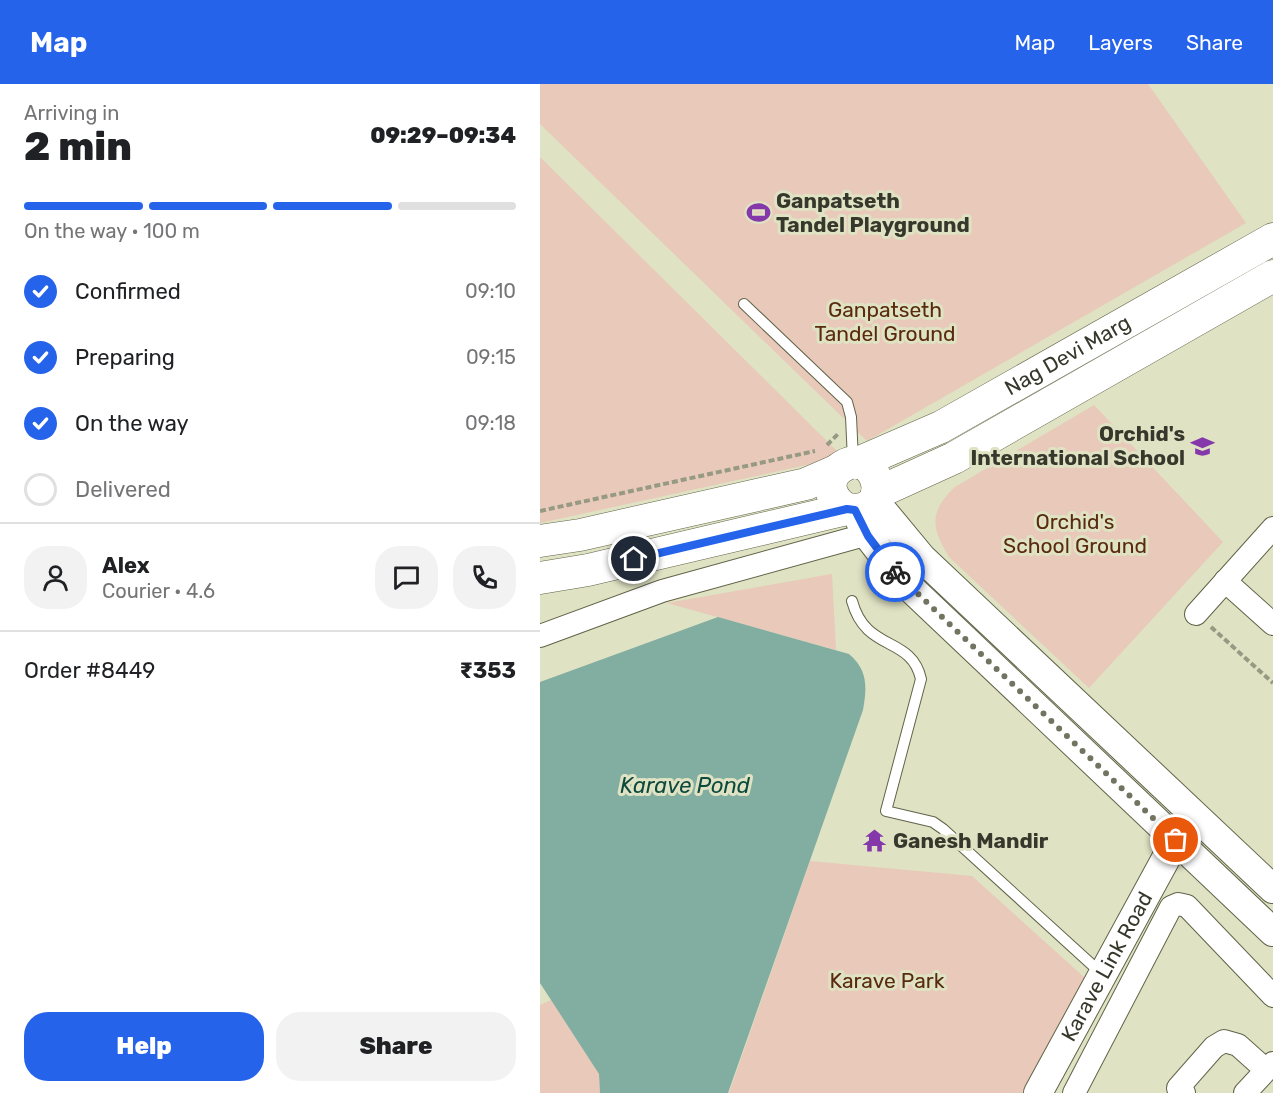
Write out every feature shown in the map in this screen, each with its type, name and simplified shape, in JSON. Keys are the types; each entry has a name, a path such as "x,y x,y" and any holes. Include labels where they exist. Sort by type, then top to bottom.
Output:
{"main road":[{"name":"Nag Devi Marg","path":"540,542 806,484 941,427 1273,239"},
{"name":"Nag Devi Marg","path":"540,578 588,570 864,510 1273,276"},
{"path":"849,466 872,471 878,485 864,510 835,500 831,493 832,478 849,466"}],"street":[{"path":"864,510 902,580 1273,932"},
{"path":"540,636 662,591 864,510 896,526 922,558 1270,882 1244,905"},
{"path":"1196,614 1273,528"},
{"path":"1225,581 1273,624"},
{"name":"Karave Link Road","path":"1038,1093 1176,840"},
{"path":"1074,1093 1171,907 1178,904 1187,906 1273,996"},
{"path":"1184,1093 1178,1088 1214,1047 1224,1041 1238,1045 1270,1066 1245,1093"}],"lane":[{"path":"744,304 847,402 851,417 849,466"},
{"path":"852,601 856,616 867,632 908,654 918,665 921,679 886,811 933,822 1102,975"}],"path":[{"path":"540,511 823,449 839,433"},
{"path":"1196,614 1273,683"}],"green space":[{"name":"Ganpatseth Tandel Ground","path":"540,84 1148,84 1246,223 867,441 540,124"},
{"path":"540,157 843,457 540,523"},
{"name":"Orchid's School Ground","path":"1094,405 1223,542 1089,688 949,557 939,537 936,520 941,504 955,487"},
{"path":"832,574 836,650 667,603"},
{"name":"Karave Park","path":"810,861 972,876 1085,978 1022,1093 729,1093"},
{"path":"551,1000 599,1074 600,1093 540,1093 540,1005"}],"water":[{"name":"Karave Pond","path":"718,617 849,654 860,666 865,679 863,710 728,1093 600,1093 599,1074 540,983 540,682"}],"way so far":[{"path":"895,572 1176,840"}],"place":[{"name":"Ganpatseth Tandel Playground","path":"758,213"},
{"name":"Orchid's International School","path":"1203,446"},
{"name":"Ganesh Mandir","path":"875,841"}],"route":[{"path":"634,559 847,509 855,510 868,536 895,572"}]}
